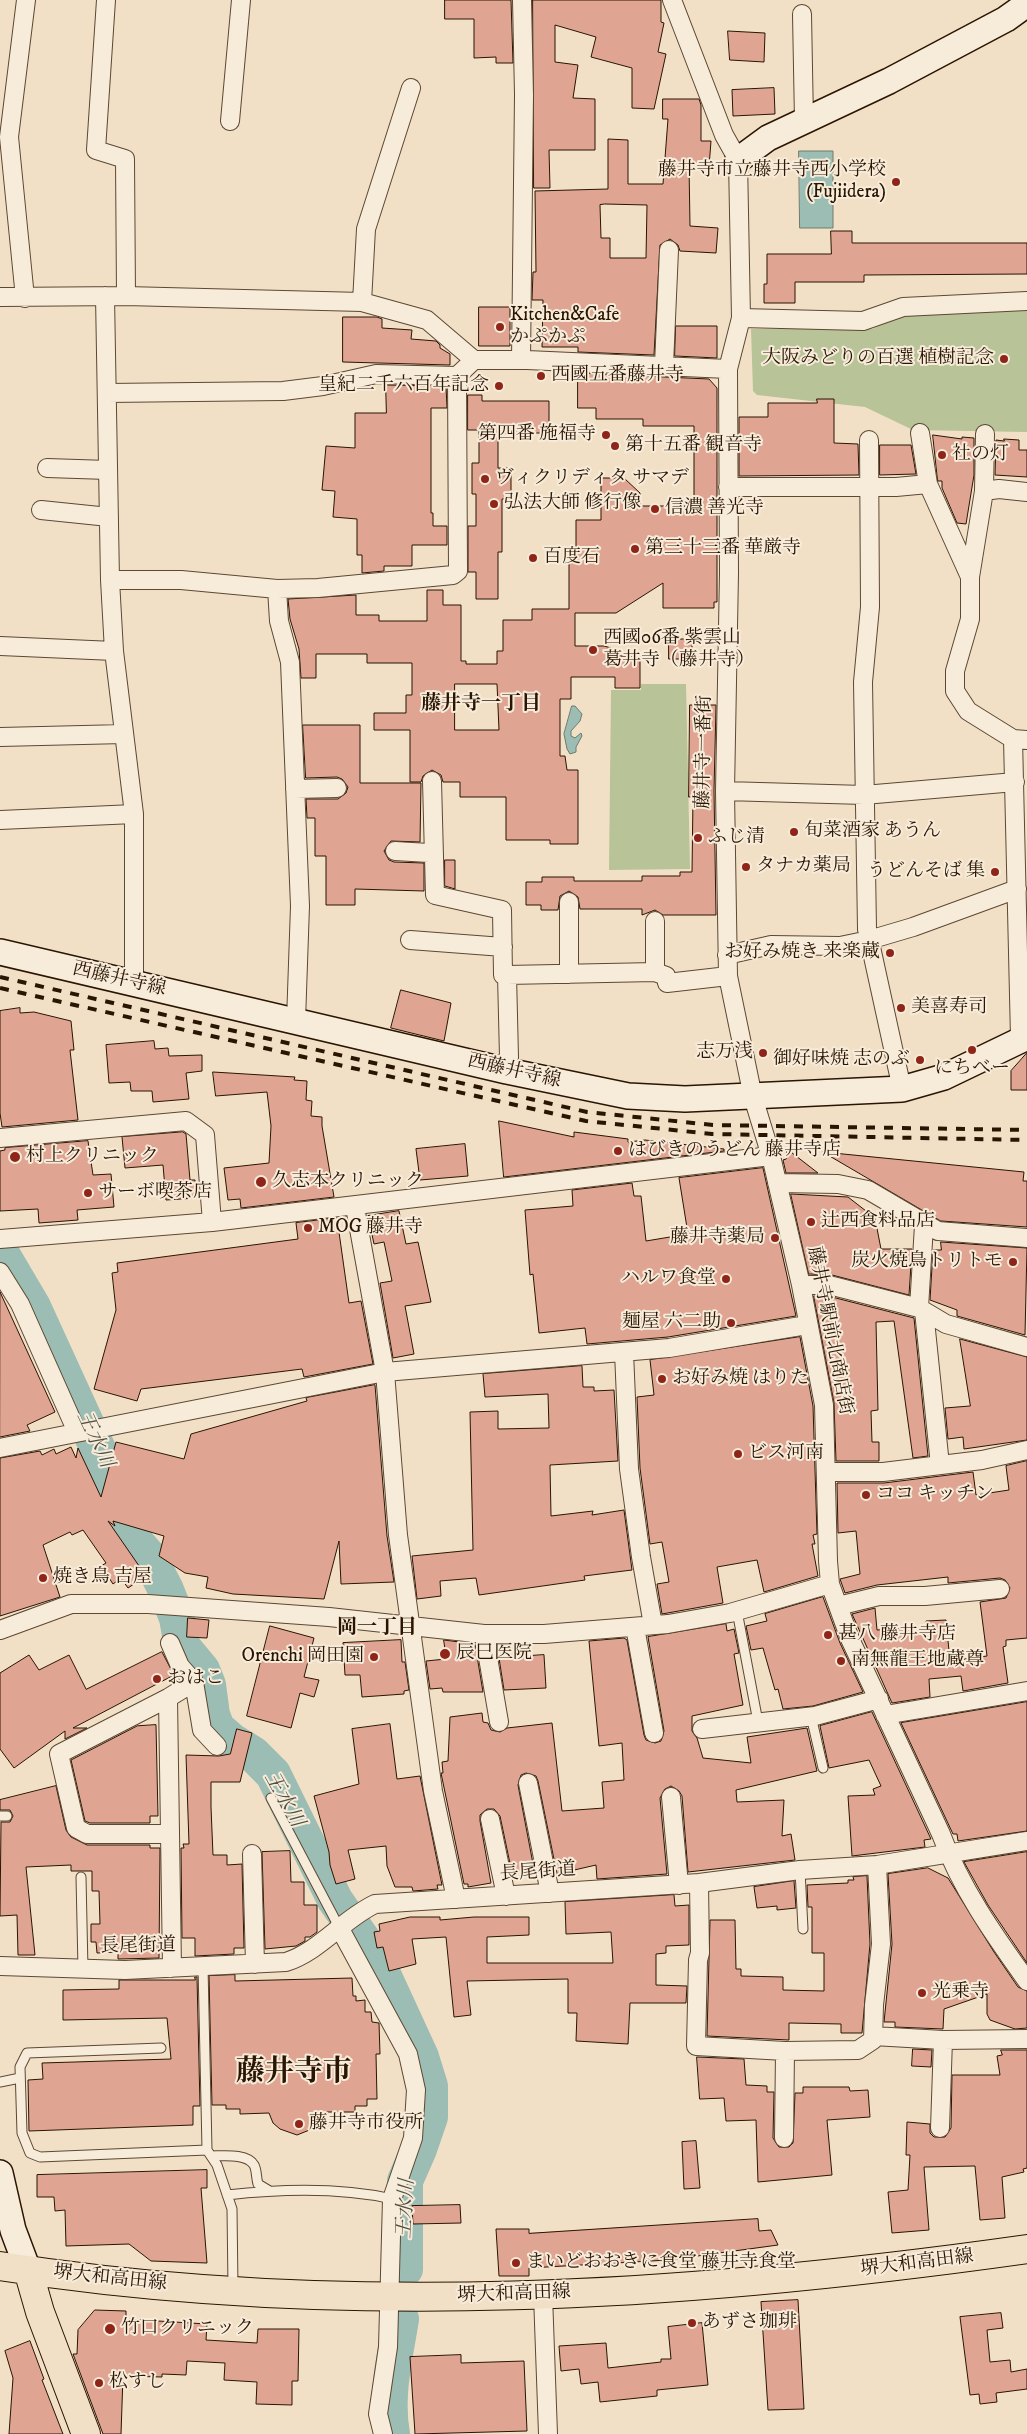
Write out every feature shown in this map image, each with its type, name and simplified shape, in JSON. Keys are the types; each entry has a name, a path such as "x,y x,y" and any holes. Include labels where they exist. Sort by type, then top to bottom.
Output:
{"main road":[{"path":"738,160 768,138 962,43 1006,19 1027,4"},
{"name":"西藤井寺線","path":"0,952 507,1071 628,1096 685,1100 902,1089 944,1077 1023,1038"},
{"path":"0,2173 13,2230 28,2270 40,2312 86,2434"},
{"name":"堺大和高田線","path":"0,2266 149,2284 389,2298 543,2294 774,2280 885,2269 1027,2249"}],"street":[{"path":"25,298 5,137 26,0"},
{"path":"106,0 96,150 125,160 126,296"},
{"path":"230,121 242,0"},
{"path":"522,0 524,95 522,360"},
{"path":"672,0 724,134 738,160"},
{"path":"802,14 804,121"},
{"path":"362,302 366,229 411,88"},
{"name":"藤井寺一番街","path":"738,160 741,318 728,369 725,791 727,955 728,976 752,1097 772,1159"},
{"path":"664,365 669,250"},
{"path":"105,296 110,580 114,651 134,814 134,984"},
{"path":"0,298 126,296 362,302 427,320 474,360 664,365 728,369"},
{"path":"741,318 863,320 903,307 1027,301"},
{"path":"106,393 284,391 323,386 376,374 456,376 474,360"},
{"path":"110,580 181,580 277,589 318,588 453,574 458,571 456,376"},
{"path":"920,433 928,484 970,577"},
{"path":"985,434 984,491 970,577 970,619 955,671 955,691 968,711 1020,740 1015,782 1020,882 1023,1038"},
{"path":"869,440 870,607 863,682 866,929 902,1089"},
{"path":"47,468 108,470"},
{"path":"728,487 870,487 928,484"},
{"path":"984,491 999,489 1027,492"},
{"path":"41,510 109,517"},
{"path":"277,589 279,621 290,662 296,789 300,906 296,1021"},
{"path":"0,646 114,651"},
{"path":"0,738 124,734"},
{"path":"432,781 435,895 502,910 503,975 655,972 666,976 667,983 728,976"},
{"path":"725,791 864,795 1015,782"},
{"path":"296,789 337,788"},
{"path":"0,820 134,814"},
{"path":"395,852 429,853 434,856"},
{"path":"727,955 771,945 840,946 869,940 913,927 1020,882"},
{"path":"569,902 569,974"},
{"path":"655,921 655,972"},
{"path":"410,940 503,946"},
{"path":"507,975 509,1057 507,1071"},
{"path":"0,1138 186,1121 205,1134 212,1222"},
{"path":"0,1239 212,1222 772,1159"},
{"name":"藤井寺駅前北商店街","path":"772,1159 801,1286 824,1405 830,1584 850,1638 949,1855"},
{"path":"777,1183 838,1184 868,1190 924,1225 938,1231 1027,1238"},
{"path":"355,1207 385,1372 393,1493 433,1790 456,1899"},
{"path":"924,1225 922,1310 940,1465"},
{"path":"0,1272 20,1304 77,1432"},
{"path":"801,1286 829,1285 922,1310 946,1324 1027,1347"},
{"path":"0,1448 385,1372 669,1348 807,1324"},
{"path":"624,1352 629,1469 640,1557 653,1625"},
{"path":"827,1472 883,1472 982,1460 1027,1450"},
{"path":"0,1630 71,1604 158,1604 329,1617 412,1628 484,1634 544,1634 653,1625 737,1611 830,1584"},
{"path":"838,1606 879,1596 925,1596 1000,1589"},
{"path":"635,1627 654,1733"},
{"path":"484,1634 499,1722"},
{"path":"170,1643 180,1666 194,1682 202,1730 218,1746"},
{"path":"170,1834 87,1834 76,1828 59,1754 168,1698 194,1682"},
{"path":"702,1729 1027,1691"},
{"path":"168,1698 172,1968"},
{"path":"528,1783 550,1893"},
{"path":"671,1797 679,1884"},
{"path":"490,1819 506,1896"},
{"name":"長尾街道","path":"0,1966 83,1969 172,1968 286,1962 303,1956 346,1921 375,1904 699,1883 800,1870 877,1865 949,1855 1027,1841"},
{"path":"252,1854 255,1964"},
{"path":"949,1855 990,1929 1027,1980"},
{"path":"699,1883 700,1953 698,1960 696,2046 785,2051 858,2050 873,2040 874,2036 874,2006 881,1944 877,1865"},
{"path":"346,1921 408,2054 416,2090 413,2138 392,2198 388,2347 378,2414 382,2434"},
{"path":"874,2036 943,2040 1027,2038"},
{"path":"940,2128 943,2040"},
{"path":"784,2138 785,2051"},
{"path":"543,2294 548,2434"}],"lane":[{"path":"737,1611 758,1722"},
{"path":"811,1716 823,1768"},
{"path":"271,1798 346,1921"},
{"path":"800,1870 803,1929"},
{"path":"81,1877 83,1969"},
{"path":"203,1966 209,2153 228,2195 232,2209 233,2290"},
{"path":"161,2048 26,2053 20,2068 22,2133 30,2153 40,2157 209,2153 237,2157 251,2161 255,2166 258,2184 268,2190"},
{"path":"0,2082 20,2078"},
{"path":"228,2195 268,2190 364,2192 392,2198"}],"green space":[{"path":"1027,310 1027,432 913,430 865,407 757,395 753,391 751,329 872,329 901,316"},
{"path":"641,684 686,684 690,869 609,870 611,690 641,690"}],"water":[{"path":"799,151 833,151 833,228 800,228"},
{"path":"572,706 575,706 582,714 580,721 571,731 571,736 575,738 581,733 582,736 576,747 576,752 570,754 564,734"}],"building":[{"path":"445,0 511,0 513,63 496,63 496,57 474,58 474,19 445,19"},
{"path":"533,0 661,0 661,22 664,23 658,52 666,54 654,109 632,108 632,68 591,57 596,37 555,25 555,62 578,65 573,98 595,99 595,150 549,150 550,188 534,188"},
{"path":"728,31 765,33 764,62 730,60"},
{"path":"774,88 775,114 733,116 732,90"},
{"path":"663,99 699,99 701,105 701,141 711,141 709,167 689,165 690,226 718,228 716,253 680,251 678,245 670,239 660,245 654,355 578,352 578,347 542,347 543,300 532,300 533,272 536,272 535,191 608,189 608,139 628,140 628,184 663,184 668,119 663,119","holes":["600,205 647,205 646,258 610,258 610,238 601,238"]},
{"path":"831,231 852,231 852,243 1027,243 1027,274 864,275 864,282 795,282 795,303 764,303 764,284 767,284 767,254 831,254"},
{"path":"479,307 510,307 510,346 479,346"},
{"path":"343,317 377,317 382,319 382,328 412,330 411,339 436,341 440,348 450,354 450,365 343,362"},
{"path":"676,326 717,326 717,358 675,356"},
{"path":"578,373 709,379 717,388 717,602 714,602 714,608 663,608 663,583 616,613 575,613 575,646 604,646 611,648 611,656 640,656 640,688 615,688 615,677 571,677 571,699 560,699 560,756 565,756 567,770 578,770 578,844 550,844 550,840 506,840 506,797 460,797 460,782 443,782 441,775 432,770 423,776 421,782 410,782 410,730 374,730 374,713 406,713 406,695 412,695 412,663 367,663 367,654 316,654 316,678 301,678 299,649 290,619 288,599 356,595 356,615 379,615 379,621 427,621 427,590 443,590 443,605 461,605 461,661 466,661 466,664 497,664 497,651 503,651 503,620 532,620 532,609 569,609 569,562 576,562 576,520 601,520 601,478 624,478 640,493 640,506 694,506 694,426 643,426 643,419 596,419 596,408 578,408","holes":["455,684 497,684 499,730 455,730"]},
{"path":"386,385 446,386 447,408 431,408 431,513 433,513 433,526 447,526 447,545 412,545 412,566 384,566 384,571 362,573 362,555 357,555 357,519 333,517 335,491 322,490 326,446 355,448 355,413 386,413"},
{"path":"468,395 482,395 482,401 549,401 549,433 498,433 498,468 511,468 511,499 502,499 502,552 498,552 498,599 476,599 476,572 468,572 468,526 476,526 476,494 472,494 472,463 479,463 479,430 468,430"},
{"path":"817,399 834,399 834,443 858,444 859,475 739,476 739,417 768,417 768,403 817,403"},
{"path":"933,435 962,439 962,437 974,438 974,475 966,524 957,523 942,488 942,481 938,481"},
{"path":"1004,439 1019,440 1019,450 1027,450 1027,477 995,475 996,440 1004,441"},
{"path":"880,445 911,445 916,474 880,475"},
{"path":"669,639 692,639 692,659 669,659"},
{"path":"690,705 716,705 714,791 716,915 663,915 655,910 642,915 642,909 580,909 578,897 569,891 560,896 558,910 541,910 541,905 526,905 526,882 542,882 542,877 574,877 574,881 642,881 642,876 680,876 680,872 692,872 693,797 689,797"},
{"path":"303,725 360,725 360,783 421,783 420,842 391,841 384,851 389,860 394,862 424,863 424,891 355,889 355,905 326,905 326,856 315,856 315,818 307,818 306,799 338,799 346,793 348,787 342,779 337,777 306,778"},
{"path":"445,860 455,860 455,889 445,886"},
{"path":"401,990 451,1003 444,1041 391,1028"},
{"path":"20,1008 20,1013 34,1012 71,1021 74,1050 70,1050 78,1120 2,1127 0,1113 0,1011"},
{"path":"154,1041 155,1049 168,1048 169,1056 202,1055 202,1071 186,1073 189,1099 153,1102 152,1091 131,1091 130,1082 109,1083 106,1045"},
{"path":"1027,1053 1027,1090 1011,1090 1011,1071"},
{"path":"213,1072 295,1077 294,1080 307,1081 306,1100 312,1101 311,1116 322,1117 334,1197 241,1208 240,1199 228,1200 224,1168 269,1163 271,1126 267,1092 216,1096"},
{"path":"499,1121 574,1137 574,1132 628,1139 628,1142 645,1140 724,1149 724,1151 504,1177"},
{"path":"183,1132 186,1134 190,1180 195,1180 196,1198 166,1200 163,1165 125,1168 122,1137"},
{"path":"88,1141 93,1175 111,1174 114,1207 77,1210 78,1220 39,1223 38,1209 0,1211 0,1151 5,1150 5,1148"},
{"path":"465,1144 468,1176 420,1180 416,1149"},
{"path":"787,1149 818,1173 786,1173 783,1160 786,1159"},
{"path":"823,1152 1024,1172 1023,1181 1027,1181 1027,1227 941,1221"},
{"path":"763,1168 796,1316 668,1337 587,1344 585,1328 539,1333 533,1274 530,1275 525,1210 573,1206 572,1190 632,1183 634,1196 641,1196 646,1241 688,1234 679,1178"},
{"path":"791,1194 848,1197 875,1218 881,1249 912,1249 909,1295 832,1275 809,1274"},
{"path":"399,1211 406,1244 418,1242 431,1302 405,1306 414,1354 393,1358 380,1283 392,1281 384,1242 374,1244 368,1216"},
{"path":"337,1218 349,1303 361,1301 373,1364 304,1377 302,1369 141,1389 137,1401 94,1389 116,1310 112,1273 118,1272 117,1263 298,1239 296,1223"},
{"path":"941,1242 1027,1248 1025,1335 957,1316 957,1310 930,1300 933,1250 941,1250"},
{"path":"0,1292 55,1412 27,1425 30,1431 0,1437"},
{"path":"814,1296 828,1296 914,1318 928,1456 913,1458 894,1321 876,1322 878,1410 871,1411 872,1442 879,1442 879,1461 836,1461 834,1403"},
{"path":"800,1337 813,1406 817,1534 813,1535 815,1544 812,1544 818,1576 764,1592 757,1560 717,1567 723,1603 662,1614 657,1584 669,1582 662,1542 650,1544 640,1468 637,1397 654,1395 650,1360"},
{"path":"960,1339 1027,1357 1027,1440 964,1449 963,1437 948,1439 945,1408 970,1406"},
{"path":"582,1366 583,1387 594,1387 594,1391 614,1390 618,1461 550,1465 551,1516 593,1511 592,1515 624,1510 632,1570 584,1576 585,1580 479,1595 476,1578 440,1581 441,1596 417,1599 412,1556 473,1550 470,1412 498,1411 498,1429 549,1428 548,1394 485,1397 483,1374"},
{"path":"375,1385 387,1536 394,1582 341,1584 339,1541 324,1599 233,1594 206,1588 208,1577 185,1573 159,1556 164,1536 113,1521 115,1526 108,1521 146,1576 128,1588 121,1578 113,1584 101,1566 106,1563 83,1530 72,1535 70,1532 43,1545 60,1597 0,1616 0,1458 40,1451 42,1455 54,1449 56,1454 71,1447 76,1458 78,1448 101,1497 116,1442 184,1459 191,1434 307,1401 306,1398"},
{"path":"1027,1461 1027,1638 1006,1640 1006,1646 1003,1647 1008,1683 963,1691 961,1676 929,1679 930,1697 892,1703 852,1614 875,1608 877,1630 926,1627 926,1621 946,1620 950,1661 987,1656 980,1602 1006,1598 1010,1588 1005,1580 1000,1578 948,1583 948,1577 877,1585 845,1593 840,1579 860,1574 856,1531 838,1533 837,1483 884,1483 973,1472 976,1495 1009,1490 1006,1466"},
{"path":"823,1597 840,1643 863,1692 813,1706 783,1709 778,1689 775,1690 763,1648 751,1650 746,1626 767,1621 765,1614"},
{"path":"188,1618 209,1620 207,1638 187,1637"},
{"path":"726,1624 727,1631 734,1629 739,1653 734,1654 743,1705 692,1716 692,1731 697,1738 703,1758 751,1763 747,1737 807,1728 817,1771 736,1790 737,1802 784,1800 782,1836 791,1834 795,1860 688,1872 682,1796 679,1791 671,1786 665,1789 660,1798 667,1874 597,1879 596,1865 557,1874 538,1781 536,1776 526,1773 521,1775 518,1785 534,1869 512,1873 500,1816 494,1809 487,1809 480,1815 480,1821 491,1883 468,1887 468,1884 464,1884 441,1773 443,1773 442,1762 448,1761 450,1717 482,1713 483,1722 488,1723 491,1730 500,1732 507,1728 552,1723 562,1811 604,1808 602,1782 624,1780 622,1743 599,1746 589,1641 624,1638 627,1640 644,1735 646,1740 655,1743 661,1741 664,1731 648,1637"},
{"path":"270,1626 314,1638 304,1677 319,1680 314,1697 300,1693 291,1728 247,1716"},
{"path":"401,1640 402,1662 405,1662 409,1690 404,1691 404,1694 362,1697 360,1675 345,1675 343,1643"},
{"path":"444,1640 475,1644 483,1692 443,1692 442,1688 430,1689 426,1661 446,1659"},
{"path":"162,1652 174,1675 73,1728 87,1728 65,1739 65,1731 14,1768 0,1749 0,1673 29,1655 39,1670 69,1655 86,1689"},
{"path":"544,1655 546,1688 504,1690 499,1658"},
{"path":"1027,1702 1027,1831 958,1841 957,1834 953,1834 901,1723"},
{"path":"872,1712 931,1839 924,1840 925,1847 852,1856 848,1796 875,1795 873,1789 881,1786 869,1760 829,1768 820,1726"},
{"path":"390,1724 397,1779 420,1776 442,1885 437,1885 438,1889 413,1891 412,1887 395,1887 387,1866 386,1846 348,1850 355,1879 336,1884 330,1865 329,1852 314,1796 359,1784 352,1729"},
{"path":"156,1725 158,1816 150,1816 150,1823 90,1823 85,1821 71,1760 137,1726"},
{"path":"237,1729 252,1733 240,1782 211,1782 211,1807 213,1855 227,1855 227,1865 242,1864 244,1948 234,1948 234,1954 195,1956 195,1938 182,1938 181,1848 184,1848 183,1844 189,1844 186,1755 219,1756 230,1754"},
{"path":"56,1786 66,1830 71,1837 87,1845 150,1845 150,1848 160,1848 159,1958 118,1959 118,1952 97,1953 96,1942 91,1942 91,1924 100,1924 99,1891 92,1891 92,1871 71,1871 71,1865 26,1867 35,1955 18,1955 17,1915 0,1916 1,1822 10,1822 13,1816 10,1810 0,1810 0,1800"},
{"path":"290,1851 291,1882 304,1882 304,1905 317,1905 317,1932 310,1937 305,1937 305,1941 296,1946 265,1949 262,1852"},
{"path":"1027,1852 1027,1963 988,1905 964,1862"},
{"path":"928,1868 948,1878 1018,1987 1027,1991 1027,2028 1015,2029 990,2020 987,2014 987,1994 944,2009 943,2029 895,2027 895,2022 884,2022 892,1944 888,1874"},
{"path":"867,1876 870,1944 862,2033 841,2033 841,2024 789,2023 789,2040 707,2036 710,1920 735,1920 736,1969 741,1969 741,1976 783,1977 783,1990 824,1991 824,1953 812,1953 812,1907 808,1907 807,1885 848,1883 848,1880 854,1880 853,1877"},
{"path":"794,1881 796,1908 777,1910 777,1906 757,1908 754,1887"},
{"path":"674,1895 675,1906 689,1905 689,1945 666,1946 666,1953 656,1954 656,1985 687,1986 686,2003 630,2003 628,2044 576,2041 577,2013 568,2013 568,1979 467,1981 471,2015 454,2017 446,1937 412,1939 416,1964 389,1971 383,1947 377,1948 374,1932 380,1931 379,1924 410,1917 440,1917 440,1920 474,1917 529,1917 529,1935 487,1937 487,1963 613,1963 611,1932 566,1934 565,1902"},
{"path":"235,1975 235,1981 352,1978 353,1996 356,1996 356,2001 365,2000 365,2012 371,2012 372,2022 379,2023 380,2054 376,2054 377,2099 367,2099 367,2106 355,2106 355,2112 322,2112 312,2129 297,2135 280,2129 273,2123 269,2113 240,2114 240,2109 226,2109 226,2105 212,2105 209,1976"},
{"path":"195,1977 197,1977 200,2106 193,2106 193,2125 29,2131 28,2080 43,2079 42,2063 171,2059 167,2018 63,2020 63,1990 119,1989 119,1980 195,1980"},
{"path":"913,2049 932,2050 931,2067 912,2066"},
{"path":"1001,2050 1027,2050 1027,2168 1023,2169 1024,2172 1002,2177 1005,2218 980,2220 975,2166 924,2167 929,2230 892,2233 888,2192 908,2190 910,2155 906,2155 907,2122 930,2124 930,2133 934,2137 945,2137 951,2128 952,2075 1000,2075 997,2056 1002,2055"},
{"path":"697,2057 744,2059 746,2085 767,2086 767,2092 774,2092 773,2138 779,2147 789,2147 793,2143 795,2093 803,2093 803,2087 849,2087 850,2091 868,2090 870,2117 827,2120 832,2175 758,2182 756,2120 726,2121 724,2098 700,2099"},
{"path":"696,2141 700,2188 684,2189 682,2142"},
{"path":"207,2170 207,2188 201,2188 207,2263 151,2261 129,2244 66,2246 65,2210 55,2211 54,2197 37,2197 37,2175"},
{"path":"460,2205 461,2223 413,2224 412,2206"},
{"path":"758,2219 759,2231 771,2230 778,2245 668,2260 529,2268 529,2276 499,2276 496,2229 529,2229 529,2233"},
{"path":"798,2300 804,2409 768,2410 761,2302"},
{"path":"95,2310 126,2311 126,2319 207,2324 206,2340 257,2343 258,2329 299,2329 298,2381 292,2381 292,2405 256,2404 257,2382 224,2380 225,2363 187,2361 186,2375 162,2374 162,2377 123,2376 121,2434 103,2434 73,2354 77,2354 78,2330"},
{"path":"1001,2313 1003,2328 987,2330 990,2362 1010,2360 1011,2372 1027,2369 1027,2389 996,2393 997,2402 980,2404 979,2394 970,2395 960,2317"},
{"path":"702,2323 708,2385 657,2390 657,2396 600,2402 598,2382 581,2384 579,2369 561,2371 559,2346 606,2343 608,2368 661,2362 661,2359 671,2359 668,2327"},
{"path":"30,2341 44,2379 42,2380 63,2434 9,2434 13,2378 5,2351"},
{"path":"461,2355 461,2363 524,2361 527,2431 415,2434 410,2357"}],"waterway":[{"name":"王水川","path":"0,1251 33,1307 118,1493 124,1529 149,1557 166,1590 177,1618 182,1646 202,1670 208,1685 212,1715 217,1728 232,1741 253,1754 273,1774 335,1900 375,1957 421,2057 430,2086 430,2117 405,2181 405,2269"},
{"name":"王水川","path":"392,2434 390,2390 401,2319"}],"railway":[{"path":"0,977 587,1112 713,1125 1027,1130"},
{"path":"0,988 586,1121 712,1134 1027,1140"}],"place":[{"name":"藤井寺市立藤井寺西小学校 (Fujiidera)","path":"896,182"},
{"name":"Kitchen&Cafe かぷかぷ","path":"500,327"},
{"name":"大阪みどりの百選 植樹記念","path":"1004,359"},
{"name":"西國五番藤井寺","path":"541,376"},
{"name":"皇紀二千六百年記念","path":"499,386"},
{"name":"第四番 施福寺","path":"606,435"},
{"name":"第十五番 観音寺","path":"615,446"},
{"name":"社の灯","path":"942,455"},
{"name":"ヴィクリディタ サマデ","path":"485,479"},
{"name":"弘法大師 修行像","path":"494,504"},
{"name":"信濃 善光寺","path":"655,509"},
{"name":"第三十三番 華厳寺","path":"635,549"},
{"name":"百度石","path":"533,558"},
{"name":"西國06番 紫雲山 葛井寺（藤井寺）","path":"593,650"},
{"name":"旬菜酒家 あうん","path":"794,832"},
{"name":"ふじ清","path":"698,838"},
{"name":"タナカ薬局","path":"746,867"},
{"name":"うどんそば 集","path":"995,872"},
{"name":"お好み焼き 来楽蔵","path":"890,953"},
{"name":"美喜寿司","path":"901,1008"},
{"name":"にちべー","path":"972,1050"},
{"name":"志万浅","path":"763,1053"},
{"name":"御好味焼 志のぶ","path":"920,1060"},
{"name":"はびきのうどん 藤井寺店","path":"618,1151"},
{"name":"村上クリニック","path":"15,1157"},
{"name":"久志本クリニック","path":"261,1182"},
{"name":"サーボ喫茶店","path":"88,1193"},
{"name":"辻西食料品店","path":"811,1222"},
{"name":"MOG 藤井寺","path":"308,1228"},
{"name":"藤井寺薬局","path":"775,1238"},
{"name":"炭火焼鳥トリトモ","path":"1013,1262"},
{"name":"ハルワ食堂","path":"726,1279"},
{"name":"麺屋 六二助","path":"731,1323"},
{"name":"お好み焼 はりた","path":"662,1379"},
{"name":"ビス河南","path":"738,1454"},
{"name":"ココ キッチン","path":"866,1495"},
{"name":"焼き鳥 吉屋","path":"43,1578"},
{"name":"甚八 藤井寺店","path":"828,1635"},
{"name":"辰巳医院","path":"445,1654"},
{"name":"Orenchi 岡田園","path":"374,1657"},
{"name":"南無龍王地蔵尊","path":"841,1661"},
{"name":"おはこ","path":"157,1679"},
{"name":"光乗寺","path":"922,1993"},
{"name":"藤井寺市役所","path":"299,2124"},
{"name":"まいどおおきに食堂 藤井寺食堂","path":"516,2263"},
{"name":"あずさ珈琲","path":"692,2323"},
{"name":"竹口クリニック","path":"110,2329"},
{"name":"松すし","path":"99,2383"}],"district":[{"name":"藤井寺一丁目","path":"481,705"},
{"name":"岡一丁目","path":"377,1629"},
{"name":"藤井寺市","path":"294,2074"}]}
